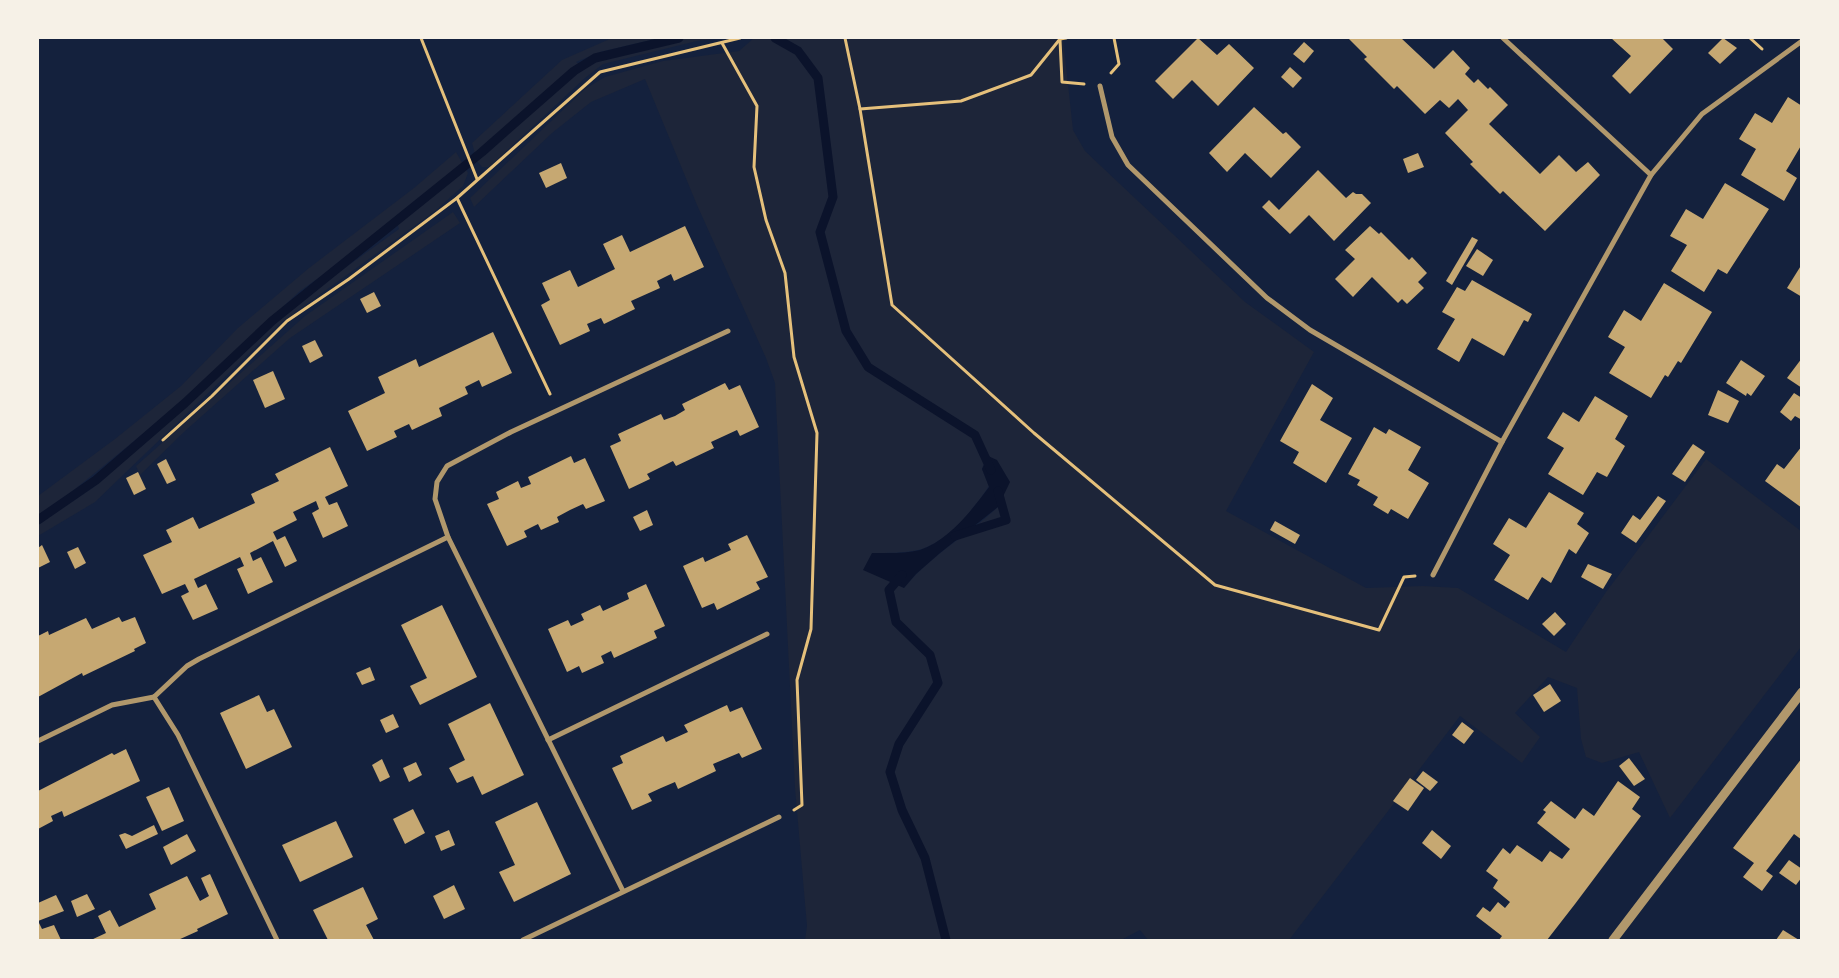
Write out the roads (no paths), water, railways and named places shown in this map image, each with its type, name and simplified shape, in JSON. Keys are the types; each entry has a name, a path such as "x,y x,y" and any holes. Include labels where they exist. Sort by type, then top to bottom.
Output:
{"street":[{"path":"1503,38 1651,175"},
{"path":"1433,575 1502,442 1651,175 1702,114 1802,41"},
{"path":"1100,86 1112,137 1128,165 1267,298 1310,330 1502,442"},
{"path":"623,892 448,537 435,499 437,482 447,466 511,432 728,331"},
{"path":"38,741 112,705 154,697 187,666 199,659 448,537"},
{"path":"548,740 767,634"},
{"path":"1613,940 1802,692"},
{"path":"154,697 178,735 276,940"},
{"path":"523,940 779,817"}],"waterway":[{"path":"38,520 96,480 185,403 272,321 482,152 574,71 595,58 679,38"},
{"path":"775,38 798,51 818,78 833,197 820,232 846,331 868,367 975,435 991,470"},
{"path":"955,536 1006,520 998,491"},
{"path":"902,575 889,590 896,622 930,655 938,683 899,744 890,772 902,810 925,858 946,940"}]}
